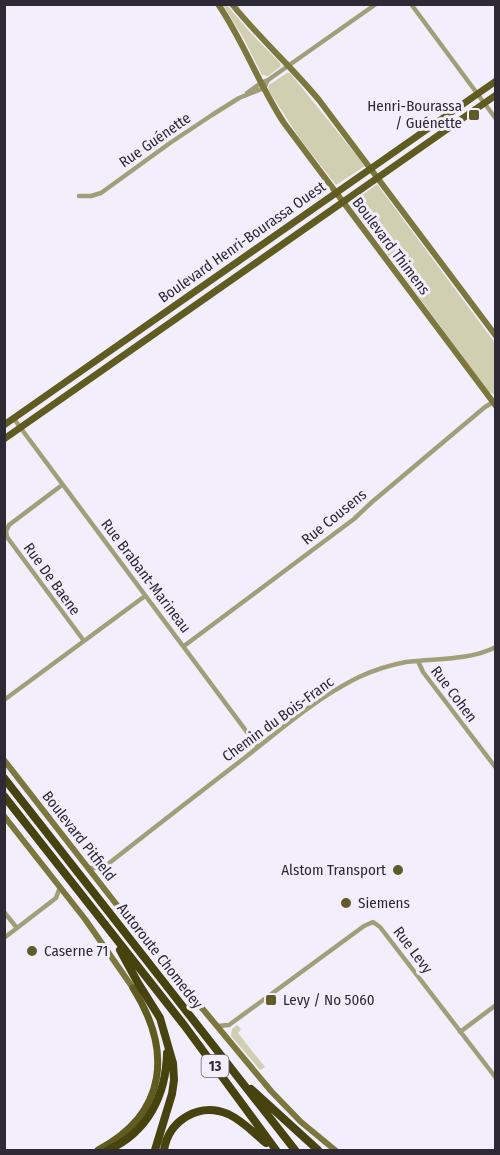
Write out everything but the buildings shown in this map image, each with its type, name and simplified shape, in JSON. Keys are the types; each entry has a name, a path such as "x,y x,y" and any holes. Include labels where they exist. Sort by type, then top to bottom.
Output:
{"highway":[{"name":"Autoroute Chomedey","path":"4,778 295,1150"},
{"name":"Autoroute Chomedey","path":"4,796 204,1051 276,1150"},
{"path":"108,928 138,983 158,1013 174,1070 169,1105 155,1150"},
{"path":"108,1150 122,1144 134,1134 156,1104 165,1077 167,1041"},
{"path":"238,1077 318,1150"},
{"path":"164,1150 168,1136 177,1123 191,1114 205,1110 220,1112 234,1118 276,1150"}],"main road":[{"name":"Boulevard Henri-Bourassa Ouest","path":"4,425 495,81"},
{"name":"Boulevard Henri-Bourassa Ouest","path":"4,439 495,95"},
{"path":"98,1150 120,1137 136,1122 149,1102 156,1080 158,1054 155,1036 133,988"}],"street":[{"name":"Boulevard Thimens","path":"218,4 238,36 284,123 494,403"},
{"name":"Boulevard Thimens","path":"232,4 319,100 495,336"},
{"name":"Rue Guénette","path":"79,196 101,193 192,128 264,84 376,4"},
{"path":"411,4 495,119"},
{"name":"Rue Cousens","path":"184,646 354,519 485,407 494,403"},
{"name":"Rue Brabant-Marineau","path":"14,419 258,747"},
{"name":"Rue De Baene","path":"62,485 9,525 6,531 7,537 84,642"},
{"path":"4,700 145,596"},
{"name":"Chemin du Bois-Franc","path":"102,869 258,747 318,702 349,683 400,663 472,655 495,647"},
{"name":"Rue Cohen","path":"418,661 423,672 495,768"},
{"name":"Boulevard Pitfield","path":"4,760 149,944 282,1104 335,1150"},
{"path":"4,816 70,900 133,988"},
{"path":"88,868 102,869 100,882"},
{"path":"4,938 56,898 60,887"},
{"path":"56,898 70,900"},
{"path":"4,912 17,928"},
{"name":"Rue Levy","path":"229,1026 364,926 373,922 380,927 495,1078"},
{"path":"460,1032 495,1005"},
{"path":"217,1026 229,1026 226,1037"}],"shaded area":[{"path":"223,5 227,5 280,63 280,67 268,76 262,75"},
{"path":"290,73 365,166 336,185 300,139 269,91 269,85"},
{"path":"377,184 495,343 495,395 489,392 350,204"},
{"path":"237,1025 241,1029 238,1033 265,1067 260,1070 231,1036 232,1029"}],"place":[{"name":"Henri-Bourassa / Guénette","path":"474,115"},
{"name":"Alstom Transport","path":"398,870"},
{"name":"Siemens","path":"346,903"},
{"name":"Caserne 71","path":"32,951"},
{"name":"Levy / No 5060","path":"271,1000"}]}
